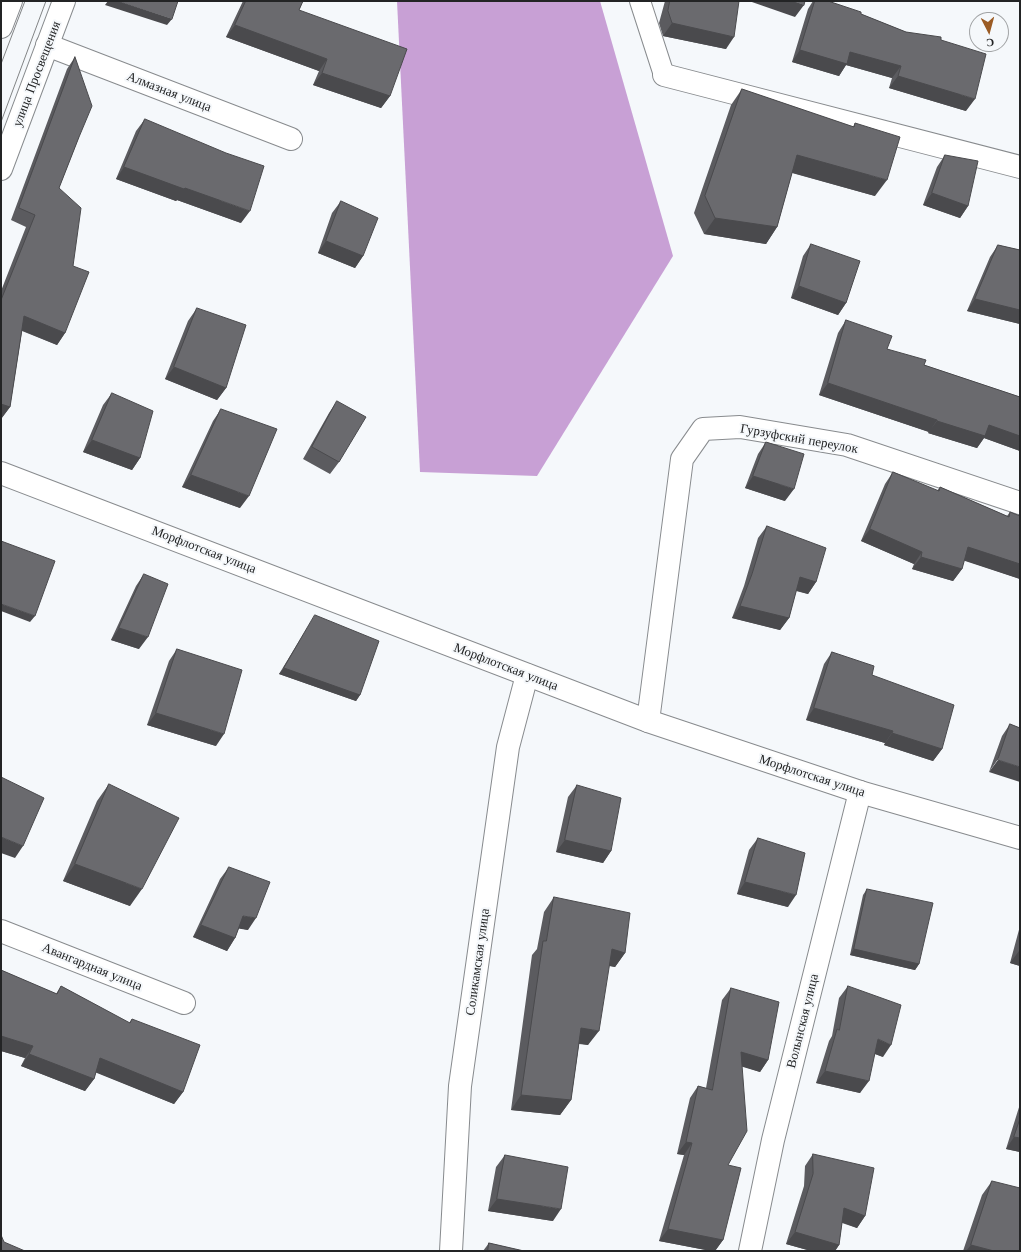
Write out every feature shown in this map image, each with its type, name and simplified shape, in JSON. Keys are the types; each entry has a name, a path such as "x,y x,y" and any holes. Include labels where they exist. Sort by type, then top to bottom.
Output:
{"street":[{"path":"1,27 11,1"},
{"name":"улица Просвещения","path":"1,169 64,1"},
{"name":"Алмазная улица","path":"47,45 291,139"},
{"path":"664,75 1020,167"},
{"name":"Гурзуфский переулок","path":"648,721 682,459 703,429 740,428 847,445 1020,503"},
{"name":"Морфлотская улица","path":"1,473 648,721 860,792 1020,838"},
{"name":"Соликамская улица","path":"451,1251 460,1086 508,747 527,675"},
{"name":"Волынская улица","path":"750,1251 773,1140 860,792"},
{"name":"Авангардная улица","path":"1,931 184,1003"}],"lane":[{"path":"640,1 664,75"}],"shaded area":[{"path":"397,1 600,1 673,256 537,476 420,472"}],"building":[{"path":"117,1 178,1 172,19"},
{"path":"246,1 303,1 299,10 407,49 390,96 322,73 327,59 235,25"},
{"path":"670,1 739,1 734,37 672,23 668,11"},
{"path":"792,1 805,1 804,5"},
{"path":"815,1 828,1 861,12 861,14 906,32 941,37 941,40 969,49 969,52 980,52 986,54 975,99 898,76 901,66 850,52 847,64 800,50"},
{"path":"75,57 92,106 59,188 81,208 73,266 89,272 65,333 24,316 10,407 1,404 1,300 35,215 19,208"},
{"path":"742,89 854,127 855,123 900,137 887,180 797,155 777,227 715,218 705,196"},
{"path":"145,119 226,153 264,166 250,211 124,167"},
{"path":"945,155 978,161 968,206 932,193"},
{"path":"341,201 378,218 363,256 326,241"},
{"path":"811,244 860,261 846,303 799,286"},
{"path":"998,245 1020,250 1020,310 975,299"},
{"path":"197,308 246,325 226,388 174,367"},
{"path":"846,320 892,336 887,349 926,360 924,365 1020,397 1020,436 989,425 985,436 828,383"},
{"path":"112,393 153,411 140,458 92,440"},
{"path":"337,401 366,417 339,462 312,447"},
{"path":"221,409 277,429 249,496 191,475"},
{"path":"766,442 804,454 794,489 753,476"},
{"path":"893,472 939,491 940,487 1009,517 1010,512 1020,516 1020,564 968,547 962,569 921,557 922,552 870,529"},
{"path":"767,526 826,548 816,582 800,577 789,618 740,606"},
{"path":"1,541 55,561 35,616 1,604"},
{"path":"144,574 168,584 148,637 119,628"},
{"path":"315,615 379,641 360,695 284,668"},
{"path":"177,649 242,670 224,734 156,713"},
{"path":"832,652 874,666 872,675 954,705 942,749 892,733 893,731 814,708"},
{"path":"1010,724 1020,728 1020,767 998,760"},
{"path":"1,777 44,798 23,846 1,837"},
{"path":"109,784 179,818 142,889 75,864"},
{"path":"577,785 621,798 611,851 565,840"},
{"path":"758,838 805,853 796,895 745,882"},
{"path":"229,867 270,882 256,918 243,916 235,938 201,925"},
{"path":"867,889 933,903 919,964 854,949"},
{"path":"554,897 630,913 625,953 612,949 599,1031 581,1028 571,1100 521,1095 543,941 546,941"},
{"path":"1,970 57,994 61,986 130,1023 132,1019 200,1045 183,1092 100,1058 94,1079 29,1054 33,1046 1,1036"},
{"path":"848,986 901,1005 891,1045 878,1039 869,1081 825,1071 837,1029 839,1030"},
{"path":"731,988 779,1002 768,1060 741,1052 747,1131 728,1165 741,1168 723,1240 668,1229 692,1143 686,1142 698,1086 712,1090"},
{"path":"1020,1119 1020,1138 1014,1137"},
{"path":"813,1154 874,1168 865,1216 844,1208 839,1245 795,1232 813,1174"},
{"path":"505,1155 568,1167 561,1209 497,1199"},
{"path":"992,1181 1020,1188 1020,1251 994,1251 971,1245"},
{"path":"1,1235 4,1242 25,1251 1,1251"},
{"path":"489,1243 524,1251 488,1251"}],"tram line":[{"path":"1,64 25,1"},
{"path":"1,122 46,1"}]}
